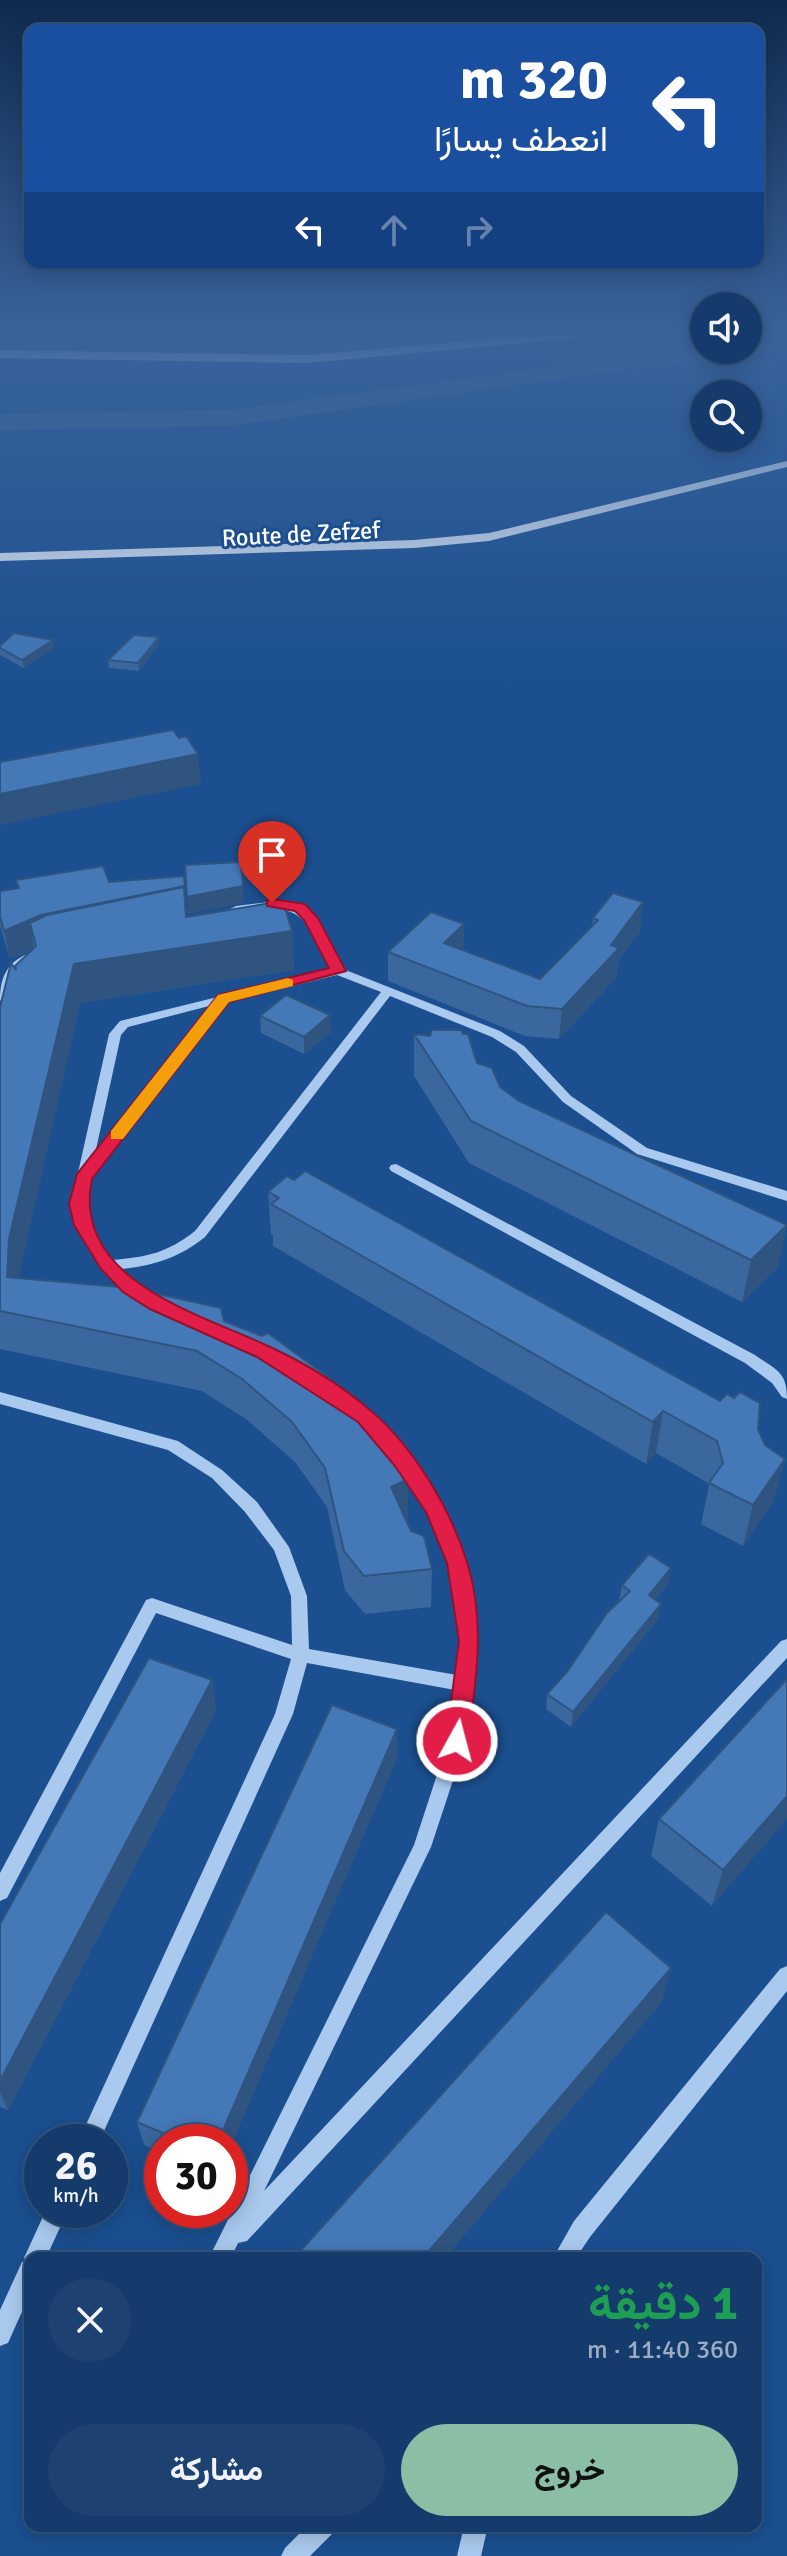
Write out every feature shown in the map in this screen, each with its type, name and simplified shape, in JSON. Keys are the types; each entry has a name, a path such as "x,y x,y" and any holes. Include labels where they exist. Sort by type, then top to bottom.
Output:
{"main road":[{"name":"Route de Zefzef","path":"0,557 414,544 489,537 787,464"},
{"name":"Route de Zefzef","path":"0,567 497,545 787,474"}],"street":[{"path":"224,912 272,903 300,907 311,918 338,971"},
{"path":"0,997 13,967 50,948"},
{"path":"156,1304 129,1287 107,1265 83,1225 78,1204 115,1034 124,1024 338,971 496,1034 520,1049 567,1099 642,1151 787,1196"},
{"path":"107,1265 156,1261 180,1251 200,1234 387,992"},
{"path":"83,1178 224,999"},
{"path":"396,1168 750,1359 777,1379 787,1393"},
{"path":"223,2252 422,1847 457,1741 470,1641 457,1563 435,1509 402,1460 365,1416 319,1384"},
{"path":"0,1398 173,1445 217,1474 251,1507 281,1547 299,1596 301,1655 284,1714 96,2124"},
{"path":"0,1892 152,1605 301,1655 464,1684"},
{"path":"223,2252 787,1646"},
{"path":"568,2252 582,2229 787,1976"},
{"path":"38,2252 49,2228"},
{"path":"0,2335 24,2283"},
{"path":"293,2556 314,2532"},
{"path":"469,2556 475,2532"}],"building":[{"path":"14,633 53,640 22,660 0,648"},
{"path":"134,635 159,637 138,663 108,660"},
{"path":"173,730 179,738 186,736 198,754 0,794 0,762"},
{"path":"241,862 243,886 187,897 185,865"},
{"path":"103,866 109,882 184,876 185,886 41,915 4,931 0,916 0,891 19,888 16,880"},
{"path":"184,887 186,917 283,901 292,931 74,964 9,1239 7,1277 131,1288 221,1308 224,1321 262,1336 268,1333 332,1380 328,1384 355,1414 363,1412 408,1479 391,1487 411,1531 424,1536 432,1569 364,1576 344,1551 325,1468 292,1422 242,1379 197,1351 0,1311 0,1007 11,963 16,970 15,966 36,946 30,923 47,915"},
{"path":"613,893 643,902 611,945 619,948 562,1009 527,1006 388,952 431,912 464,924 444,943 540,979 598,920 593,918"},
{"path":"286,995 330,1015 304,1037 260,1016"},
{"path":"432,1030 461,1030 463,1034 468,1034 477,1063 492,1068 500,1087 519,1101 787,1225 751,1260 471,1121 414,1034 430,1036"},
{"path":"305,1171 720,1401 727,1394 734,1398 740,1392 760,1403 758,1429 765,1445 785,1459 753,1505 709,1483 723,1463 717,1441 663,1411 653,1422 271,1204 279,1198 268,1192 287,1176 294,1180"},
{"path":"649,1554 671,1568 649,1595 661,1604 573,1712 547,1694 567,1672 607,1613 630,1591 622,1585"},
{"path":"149,1658 212,1680 0,2081 0,1924"},
{"path":"787,1679 787,1796 723,1870 659,1819"},
{"path":"332,1705 397,1729 226,2124 144,2125 137,2122"},
{"path":"606,1912 671,1968 428,2252 299,2252"}],"slow traffic":[{"path":"117,1135 224,999 288,983"}],"route":[{"path":"272,903 300,907 311,918 338,971 224,999 83,1178 78,1204 90,1238 107,1265 129,1287 156,1304 264,1352 319,1384 365,1416 402,1460 435,1509 457,1563 470,1641 457,1741"}]}
